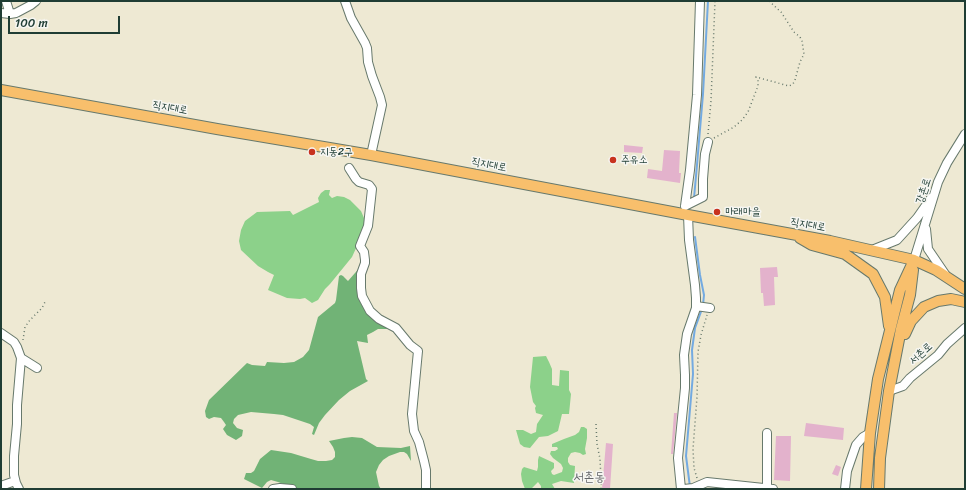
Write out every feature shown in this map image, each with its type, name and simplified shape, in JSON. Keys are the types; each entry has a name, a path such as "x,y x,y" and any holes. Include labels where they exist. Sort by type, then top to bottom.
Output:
{"main road":[{"name":"직지대로","path":"1,90 687,211 914,260 945,275 965,289"},
{"path":"795,235 812,245 845,254 873,274 885,297 890,330"},
{"path":"866,489 870,433 878,379 900,290 914,260"},
{"path":"879,489 880,458 889,391 901,329 910,295 914,260"},
{"path":"896,354 911,321 924,307 938,301 951,299 965,302"}],"street":[{"path":"6,1 10,14"},
{"path":"1,13 16,13 36,1"},
{"path":"345,1 351,18 367,48 368,62 382,106 371,155"},
{"path":"700,1 697,95 687,211 696,306 687,334 684,355 685,388 678,458 683,489 693,488 707,482 770,489 767,434"},
{"name":"강촌로","path":"914,260 938,182 947,163 965,134"},
{"path":"687,211 703,197 705,154 708,142"},
{"path":"349,168 359,182 369,185 372,189 368,226 360,246 364,252 365,260 361,274 360,288 362,296 370,311 379,319 396,328 410,345 418,351 412,414 414,431 422,452 425,466 426,489"},
{"path":"872,250 897,240 917,218 935,192"},
{"path":"925,225 928,249 945,275"},
{"path":"696,306 710,308"},
{"name":"서촌로","path":"889,391 903,386 910,378 938,355 947,344 965,328"},
{"path":"1,333 14,342 21,358 14,456 14,475 19,489"},
{"path":"21,358 37,368"},
{"path":"845,489 847,471 856,444 870,433"},
{"path":"1,486 16,480"},
{"path":"273,489 292,489"}],"path":[{"path":"715,1 708,142 734,127 748,112 758,86 756,77 789,86 793,84 797,76 800,62 804,54 802,41 794,32 781,12 769,1"},
{"path":"22,343 25,327 46,300"},
{"path":"700,485 694,468 693,449 697,406 698,352 701,335 710,308"},
{"path":"596,424 597,444 600,459 601,489"}],"green space":[{"path":"325,190 330,190 329,195 332,198 337,196 350,200 361,211 364,218 365,225 363,233 352,257 325,289 318,300 312,303 305,298 287,298 268,290 274,275 258,266 241,250 239,241 241,230 245,221 257,212 290,211 293,215 319,202 318,198"},
{"path":"362,265 362,305 365,311 392,329 378,329 367,335 368,343 357,341 366,379 368,381 350,391 339,400 319,423 314,435 312,434 314,427 310,424 283,415 251,412 238,415 234,419 233,423 237,428 243,430 242,436 236,440 227,435 223,429 226,425 221,418 214,417 209,419 206,417 205,411 209,400 247,363 265,366 267,362 294,362 303,357 309,350 318,317 335,303 339,276 343,276 348,281"},
{"path":"546,356 552,369 552,385 559,386 560,370 569,371 569,390 571,394 569,414 562,414 558,431 548,436 539,437 530,448 524,447 520,444 516,430 523,430 531,434 536,432 537,424 543,415 536,413 536,406 533,402 530,387 533,357"},
{"path":"581,427 587,429 586,454 583,455 575,452 571,453 568,458 570,465 575,466 574,483 561,481 552,484 555,489 541,489 538,482 531,489 525,489 522,481 522,469 524,467 537,471 539,456 554,463 554,468 551,471 552,474 554,475 562,472 563,468 561,464 550,454 551,451 558,449 557,447 552,447 552,444 575,435 579,432"},
{"path":"352,437 362,438 377,447 401,448 410,446 411,461 404,452 389,456 383,460 376,472 381,489 297,489 271,480 262,488 244,479 246,473 251,473 254,471 260,459 271,450 291,453 318,461 326,461 332,460 335,457 335,452 329,441"}],"building":[{"path":"624,145 643,147 642,153 624,152"},
{"path":"664,150 680,151 680,183 647,178 648,169 662,171"},
{"path":"777,267 778,277 774,277 775,305 764,306 763,293 761,293 760,268"},
{"path":"674,413 677,413 673,454 671,454"},
{"path":"806,423 844,428 843,440 804,436"},
{"path":"776,436 791,436 790,481 774,480"},
{"path":"606,443 613,444 610,489 602,489"},
{"path":"836,465 841,467 838,476 832,474"}],"waterway":[{"path":"694,198 703,94 708,1"},
{"path":"695,237 704,295 703,305"},
{"path":"690,487 686,456 693,374 692,350 695,328 702,309"}],"place":[{"name":"지동2구","path":"312,152"},
{"name":"주유소","path":"613,160"},
{"name":"마래마을","path":"717,212"}],"district":[{"name":"서촌동","path":"589,478"}]}
